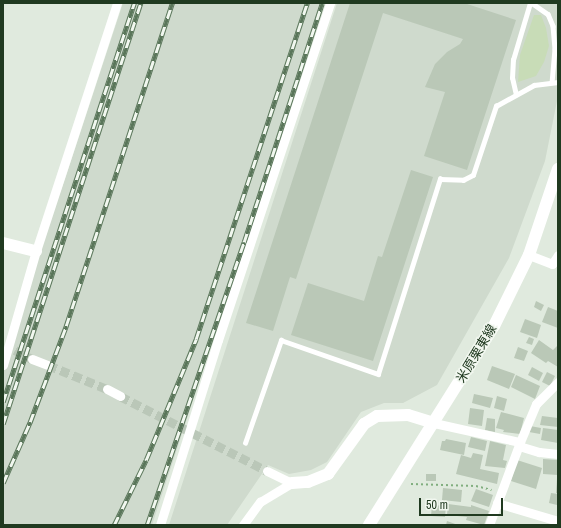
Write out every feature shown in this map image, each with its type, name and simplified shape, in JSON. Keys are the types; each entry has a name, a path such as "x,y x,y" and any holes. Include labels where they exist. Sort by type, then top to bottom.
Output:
{"main road":[{"name":"米原栗東線","path":"369,525 494,326 529,255 558,169"},
{"path":"3,243 36,251"},
{"path":"292,483 308,482 328,474 364,424 377,416 408,415 434,423"}],"street":[{"path":"3,365 9,349 36,251 117,3"},
{"path":"160,525 218,340 330,3"},
{"path":"529,255 555,265 558,255"},
{"path":"32,359 48,365"},
{"path":"489,525 519,444 536,404 558,382"},
{"path":"107,389 120,396"},
{"path":"434,423 519,444 539,452 558,454"},
{"path":"267,471 292,483"},
{"path":"243,525 260,502 292,483"},
{"path":"497,503 558,521"}],"lane":[{"path":"516,95 512,78 513,60 531,3 548,14 553,26 555,49 552,81"},
{"path":"245,443 281,340 378,374 440,179 463,180 473,175 496,106 534,85 552,81 558,82"}],"path":[{"path":"412,484 476,486 501,493"}],"shaded area":[{"path":"123,3 324,3 152,525 3,525 3,356 66,176"},
{"path":"337,3 558,3 558,96 545,161 509,258 437,385 403,403 384,403 361,412 327,462 311,470 289,474 268,465 227,525 169,525"}],"green space":[{"path":"534,15 541,15 546,28 549,46 544,62 536,76 518,82 520,55"}],"building":[{"path":"350,3 464,3 516,20 467,170 424,156 445,92 425,87 435,64 447,52 460,44 463,39 383,13 296,279 290,277 273,331 246,323"},
{"path":"411,170 433,177 373,361 291,335 308,283 364,301 378,256 382,257"},
{"path":"536,301 544,305 541,311 534,307"},
{"path":"548,307 558,311 558,328 542,322"},
{"path":"525,319 541,325 537,338 520,332"},
{"path":"529,337 534,339 532,345 526,343"},
{"path":"539,340 553,350 558,345 558,367 548,361 546,363 531,353"},
{"path":"518,347 528,351 524,361 514,358"},
{"path":"492,366 515,374 509,389 487,380"},
{"path":"532,367 543,373 539,381 528,375"},
{"path":"547,372 555,376 550,386 542,382"},
{"path":"516,375 540,386 535,399 511,387"},
{"path":"474,394 493,398 490,408 472,403"},
{"path":"497,396 507,399 504,411 494,408"},
{"path":"470,408 484,410 482,426 468,424"},
{"path":"501,412 524,418 520,434 503,432 504,430 496,428"},
{"path":"542,416 558,418 558,427 540,425"},
{"path":"487,418 495,419 495,432 485,430"},
{"path":"530,426 541,428 540,434 529,432"},
{"path":"543,428 558,430 558,443 541,440"},
{"path":"471,437 487,441 485,451 468,447"},
{"path":"446,439 466,443 464,455 440,450 442,441 445,441"},
{"path":"490,441 506,445 503,460 507,461 505,468 485,466"},
{"path":"473,453 483,455 480,469 499,473 497,484 456,474 461,455 471,458"},
{"path":"543,459 558,460 558,475 543,474"},
{"path":"517,460 542,468 536,489 511,481"},
{"path":"426,474 436,474 436,481 426,481"},
{"path":"557,478 558,493 556,493"},
{"path":"443,488 462,490 461,502 442,500"},
{"path":"476,489 493,495 489,507 471,501"},
{"path":"551,493 558,494 557,505 549,503"},
{"path":"448,504 471,507 471,505 489,511 484,525 466,520 467,517 447,515"},
{"path":"432,505 446,506 445,517 431,516"},
{"path":"447,521 458,525 446,525"}],"tunnel":[{"path":"15,350 32,359"},
{"path":"48,365 107,389"},
{"path":"120,396 267,471"}],"railway":[{"path":"3,402 134,3"},
{"path":"3,424 141,3"},
{"path":"3,483 30,422 66,326 172,3"},
{"path":"114,525 146,460 196,339 307,3"},
{"path":"147,525 244,242 322,3"}]}
